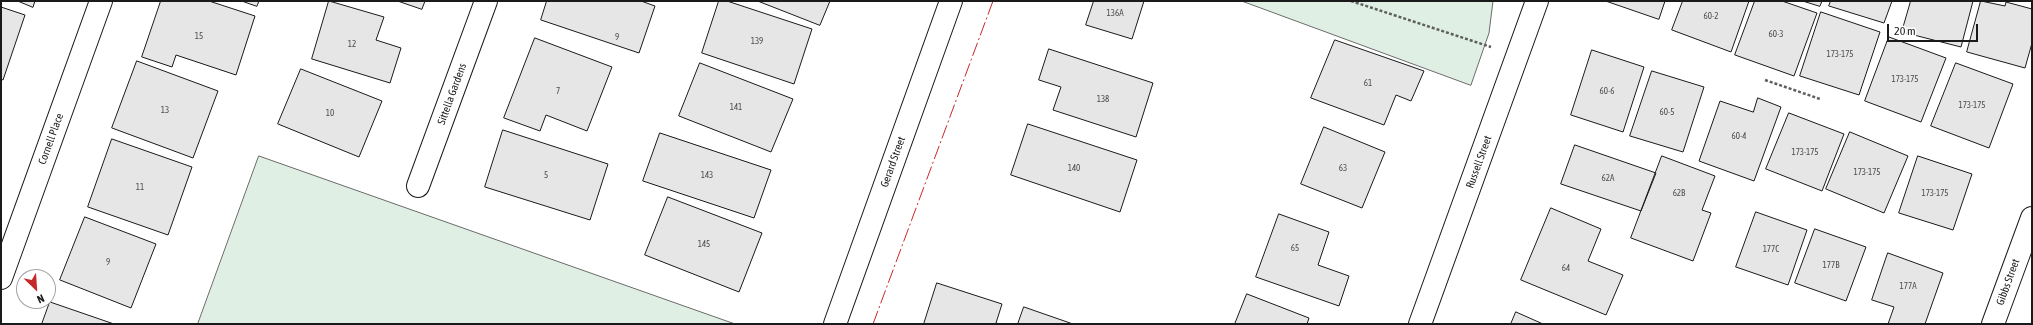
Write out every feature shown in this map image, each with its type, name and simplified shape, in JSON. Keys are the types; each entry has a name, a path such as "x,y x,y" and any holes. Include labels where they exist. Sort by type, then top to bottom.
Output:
{"street":[{"name":"Cornell Place","path":"1,278 101,1"},
{"name":"Sittella Gardens","path":"418,186 486,1"},
{"name":"Gerard Street","path":"835,324 951,1"},
{"name":"Russell Street","path":"1420,324 1537,1"},
{"name":"Gibbs Street","path":"1993,324 2032,218"}],"path":[{"path":"1351,1 1517,56"},
{"path":"1765,80 1820,99"}],"green space":[{"path":"1242,1 1493,1 1489,33 1471,85"},
{"path":"259,156 735,324 198,324"}],"building":[{"path":"18,1 35,1 33,7"},
{"path":"161,1 209,1 255,16 236,75 176,55 172,67 142,57"},
{"path":"242,1 259,1 257,6"},
{"path":"329,1 384,17 376,40 401,48 390,83 312,59"},
{"path":"398,1 425,1 422,9"},
{"path":"547,1 641,1 655,6 639,53 541,20"},
{"path":"719,1 727,1 812,29 794,84 702,53"},
{"path":"758,1 830,1 820,25"},
{"path":"1094,1 1144,1 1132,39 1086,25"},
{"path":"1606,1 1665,1 1659,19"},
{"path":"1683,1 1749,1 1731,52 1672,30"},
{"path":"1755,1 1782,1 1817,13 1794,76 1735,55"},
{"path":"1803,1 1822,1 1820,6"},
{"path":"1831,1 1892,1 1884,23 1829,6"},
{"path":"1911,1 1973,1 1961,47 1902,32"},
{"path":"1981,1 2005,6 2006,2 2032,9 2032,43 2025,68 1967,52"},
{"path":"1,7 25,15 3,80 1,79"},
{"path":"1821,12 1880,32 1859,95 1800,76"},
{"path":"1889,37 1946,58 1921,122 1865,101"},
{"path":"535,38 612,67 587,131 546,115 540,131 504,118"},
{"path":"1335,40 1424,71 1411,101 1396,95 1384,125 1311,98"},
{"path":"1049,49 1153,83 1136,137 1053,110 1061,87 1039,80"},
{"path":"1592,50 1644,67 1623,132 1571,115"},
{"path":"137,61 218,91 193,158 112,128"},
{"path":"700,63 793,99 771,152 679,116"},
{"path":"1956,63 2013,84 1989,148 1931,126"},
{"path":"301,69 382,101 359,157 278,124"},
{"path":"1652,71 1704,87 1683,152 1630,136"},
{"path":"1758,98 1781,107 1754,181 1699,161 1720,101 1753,112"},
{"path":"1789,113 1844,134 1822,191 1766,169"},
{"path":"1028,124 1137,160 1120,212 1011,175"},
{"path":"1324,127 1385,152 1362,208 1301,184"},
{"path":"503,130 608,164 590,220 485,187"},
{"path":"1850,132 1908,156 1884,213 1826,189"},
{"path":"660,133 771,170 754,218 643,181"},
{"path":"112,139 192,167 168,235 88,207"},
{"path":"1575,145 1656,173 1641,211 1561,184"},
{"path":"1662,156 1715,176 1702,210 1711,213 1693,261 1631,238"},
{"path":"1918,156 1972,174 1953,230 1899,213"},
{"path":"668,197 762,233 739,292 645,255"},
{"path":"1551,208 1601,229 1588,261 1623,275 1606,315 1521,280"},
{"path":"1756,212 1807,230 1788,285 1736,267"},
{"path":"1279,214 1329,232 1318,265 1349,276 1339,306 1256,277"},
{"path":"85,217 156,244 131,308 60,280"},
{"path":"1815,229 1866,247 1846,301 1795,283"},
{"path":"1888,253 1943,273 1925,324 1888,324 1894,307 1872,300"},
{"path":"937,283 1002,304 996,323 1000,324 924,324"},
{"path":"1247,294 1309,318 1307,324 1235,324"},
{"path":"56,304 114,324 42,324 47,309 56,309"},
{"path":"1024,307 1073,324 1018,324"},
{"path":"1516,312 1543,324 1511,324"}],"power":[{"path":"873,324 993,1"}]}
